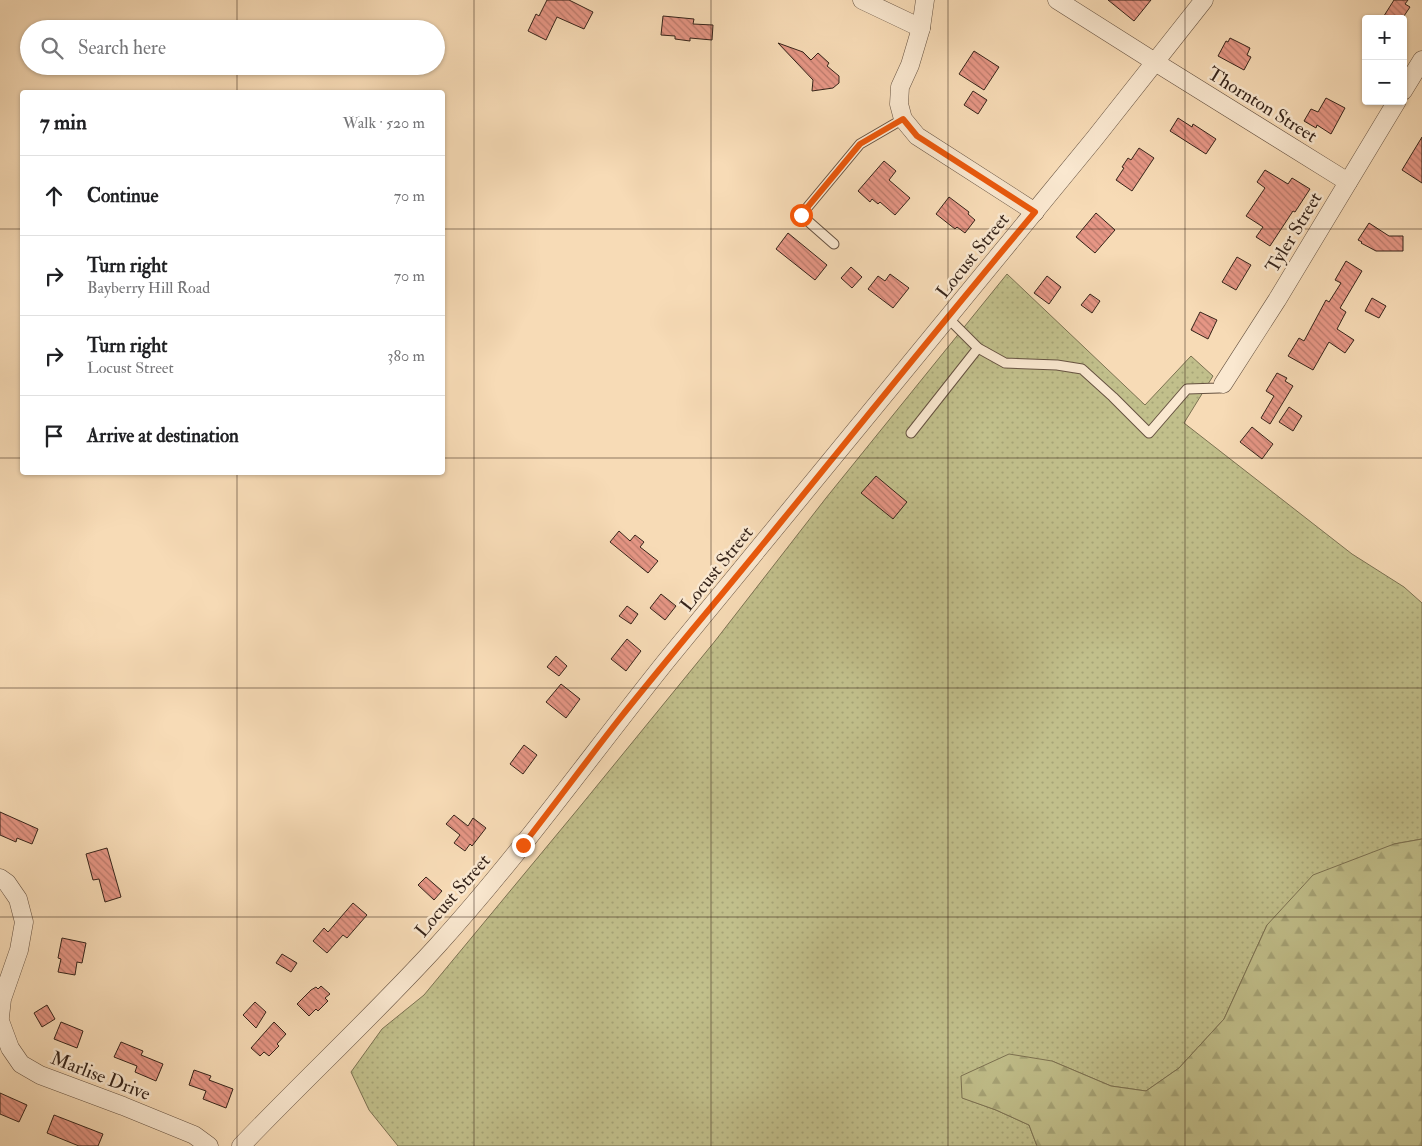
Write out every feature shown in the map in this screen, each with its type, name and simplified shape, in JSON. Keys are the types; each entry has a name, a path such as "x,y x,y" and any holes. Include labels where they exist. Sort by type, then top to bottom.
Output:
{"street":[{"path":"862,0 921,28"},
{"path":"925,0 921,28 910,65 900,87 899,104 903,119 917,136 1035,212"},
{"name":"Thornton Street","path":"1057,0 1348,182"},
{"name":"Locust Street","path":"241,1146 438,946 479,898 529,837 616,723 838,450 1096,138 1204,0"},
{"path":"1407,84 1422,60"},
{"name":"Tyler Street","path":"1223,384 1395,105"},
{"path":"0,878 7,883 18,899 24,922 19,950 2,999 0,1017"},
{"name":"Marlise Drive","path":"0,1020 10,1048 21,1064 40,1075 194,1135 209,1146"}],"lane":[{"path":"834,244 801,215 860,144 903,119"},
{"path":"948,318 978,348 1005,363 1057,365 1082,369 1149,433 1188,389 1219,388 1223,384"},
{"path":"911,433 978,348"}],"green space":[{"path":"1007,274 1145,405 1191,356 1213,376 1184,423 1352,554 1404,587 1422,603 1422,839 1394,844 1267,925 1224,1019 1179,1068 1146,1091 1111,1086 1052,1061 963,1098 1029,1125 1037,1146 398,1146 369,1110 351,1072 382,1029 424,995 578,809 715,641 826,498"},
{"path":"1422,839 1422,1146 1037,1146 1029,1125 996,1110 962,1098 961,1076 1009,1054 1052,1061 1111,1086 1146,1091 1179,1068 1224,1019 1267,925 1313,875 1394,844"}],"building":[{"path":"547,0 569,0 593,12 584,29 557,17 546,40 528,31 536,14 539,16"},
{"path":"1108,0 1151,0 1134,21"},
{"path":"1394,0 1408,0 1405,4 1410,7 1405,15 1385,15"},
{"path":"663,16 694,19 693,24 713,25 712,40 690,38 690,41 675,39 675,36 661,35"},
{"path":"1230,38 1250,48 1247,55 1251,57 1244,70 1218,56 1226,41 1228,42"},
{"path":"778,43 803,52 811,60 818,53 829,63 827,66 839,76 839,83 833,88 812,91 813,80"},
{"path":"974,51 999,67 984,90 959,74"},
{"path":"973,91 987,100 978,114 964,105"},
{"path":"1326,98 1345,108 1331,134 1317,125 1316,128 1304,121 1311,109 1318,112"},
{"path":"1178,118 1192,127 1193,124 1216,139 1206,154 1170,131"},
{"path":"1422,137 1422,183 1402,170"},
{"path":"1139,148 1154,158 1132,191 1116,180 1128,158 1131,160"},
{"path":"884,161 896,171 889,180 910,198 895,215 880,202 878,204 872,199 870,202 858,191"},
{"path":"1265,170 1288,184 1292,178 1310,189 1270,246 1256,237 1263,227 1246,216 1265,188 1257,182"},
{"path":"949,197 969,212 968,214 975,220 965,233 957,227 955,229 936,214"},
{"path":"1096,213 1115,230 1095,253 1076,237"},
{"path":"1369,223 1389,236 1403,236 1403,251 1376,251 1361,243 1358,240"},
{"path":"788,233 827,265 815,280 776,249"},
{"path":"1237,257 1251,265 1236,290 1222,282"},
{"path":"1346,261 1362,271 1340,308 1346,312 1337,329 1354,340 1345,353 1329,342 1313,370 1288,356 1299,338 1304,341 1326,300 1329,302 1341,283 1335,280"},
{"path":"851,267 862,277 852,288 841,278"},
{"path":"890,274 909,288 893,308 868,289 878,276 885,281"},
{"path":"1047,276 1061,287 1049,304 1034,293"},
{"path":"1090,294 1100,301 1092,313 1081,305"},
{"path":"1372,298 1386,306 1379,318 1365,311"},
{"path":"1200,312 1217,320 1208,339 1191,330"},
{"path":"1277,373 1287,378 1285,381 1293,386 1270,424 1261,418 1274,396 1266,391"},
{"path":"1289,407 1302,416 1293,431 1279,422"},
{"path":"1252,427 1273,444 1262,459 1240,442"},
{"path":"876,476 907,502 893,519 861,493"},
{"path":"619,531 630,541 635,535 644,542 640,547 658,561 648,573 610,542"},
{"path":"661,594 676,606 665,620 650,608"},
{"path":"627,606 638,614 631,624 619,616"},
{"path":"627,639 641,651 626,671 611,659"},
{"path":"556,656 567,666 559,676 547,667"},
{"path":"561,684 580,699 566,718 546,702"},
{"path":"524,745 537,755 523,774 510,764"},
{"path":"0,812 38,829 32,844 17,838 16,842 0,835"},
{"path":"454,815 468,826 473,818 486,828 472,846 470,844 465,851 454,843 460,835 446,824"},
{"path":"107,848 121,897 105,902 99,879 93,880 86,854"},
{"path":"426,877 442,891 434,900 418,885"},
{"path":"353,903 367,915 347,938 343,935 327,953 313,941 324,928 328,932"},
{"path":"62,938 86,943 82,963 77,962 75,975 58,972 61,959 58,958"},
{"path":"282,954 297,963 291,972 276,963"},
{"path":"321,986 330,994 325,998 328,1001 318,1011 316,1009 309,1016 297,1004 311,990 316,987 318,989"},
{"path":"255,1002 266,1012 256,1028 243,1015"},
{"path":"47,1005 55,1019 42,1027 34,1013"},
{"path":"61,1022 83,1031 77,1048 54,1039"},
{"path":"274,1022 286,1034 277,1044 279,1046 269,1056 264,1052 260,1056 251,1048"},
{"path":"121,1042 143,1051 141,1055 163,1064 156,1081 135,1072 137,1066 114,1057"},
{"path":"194,1070 211,1076 209,1080 233,1089 226,1108 203,1099 206,1091 189,1085"},
{"path":"0,1093 27,1105 19,1122 0,1114"},
{"path":"54,1115 103,1134 98,1146 79,1146 47,1133"}],"route":[{"path":"523,845 616,723 1035,212 917,136 903,119 860,144 801,215"}]}
